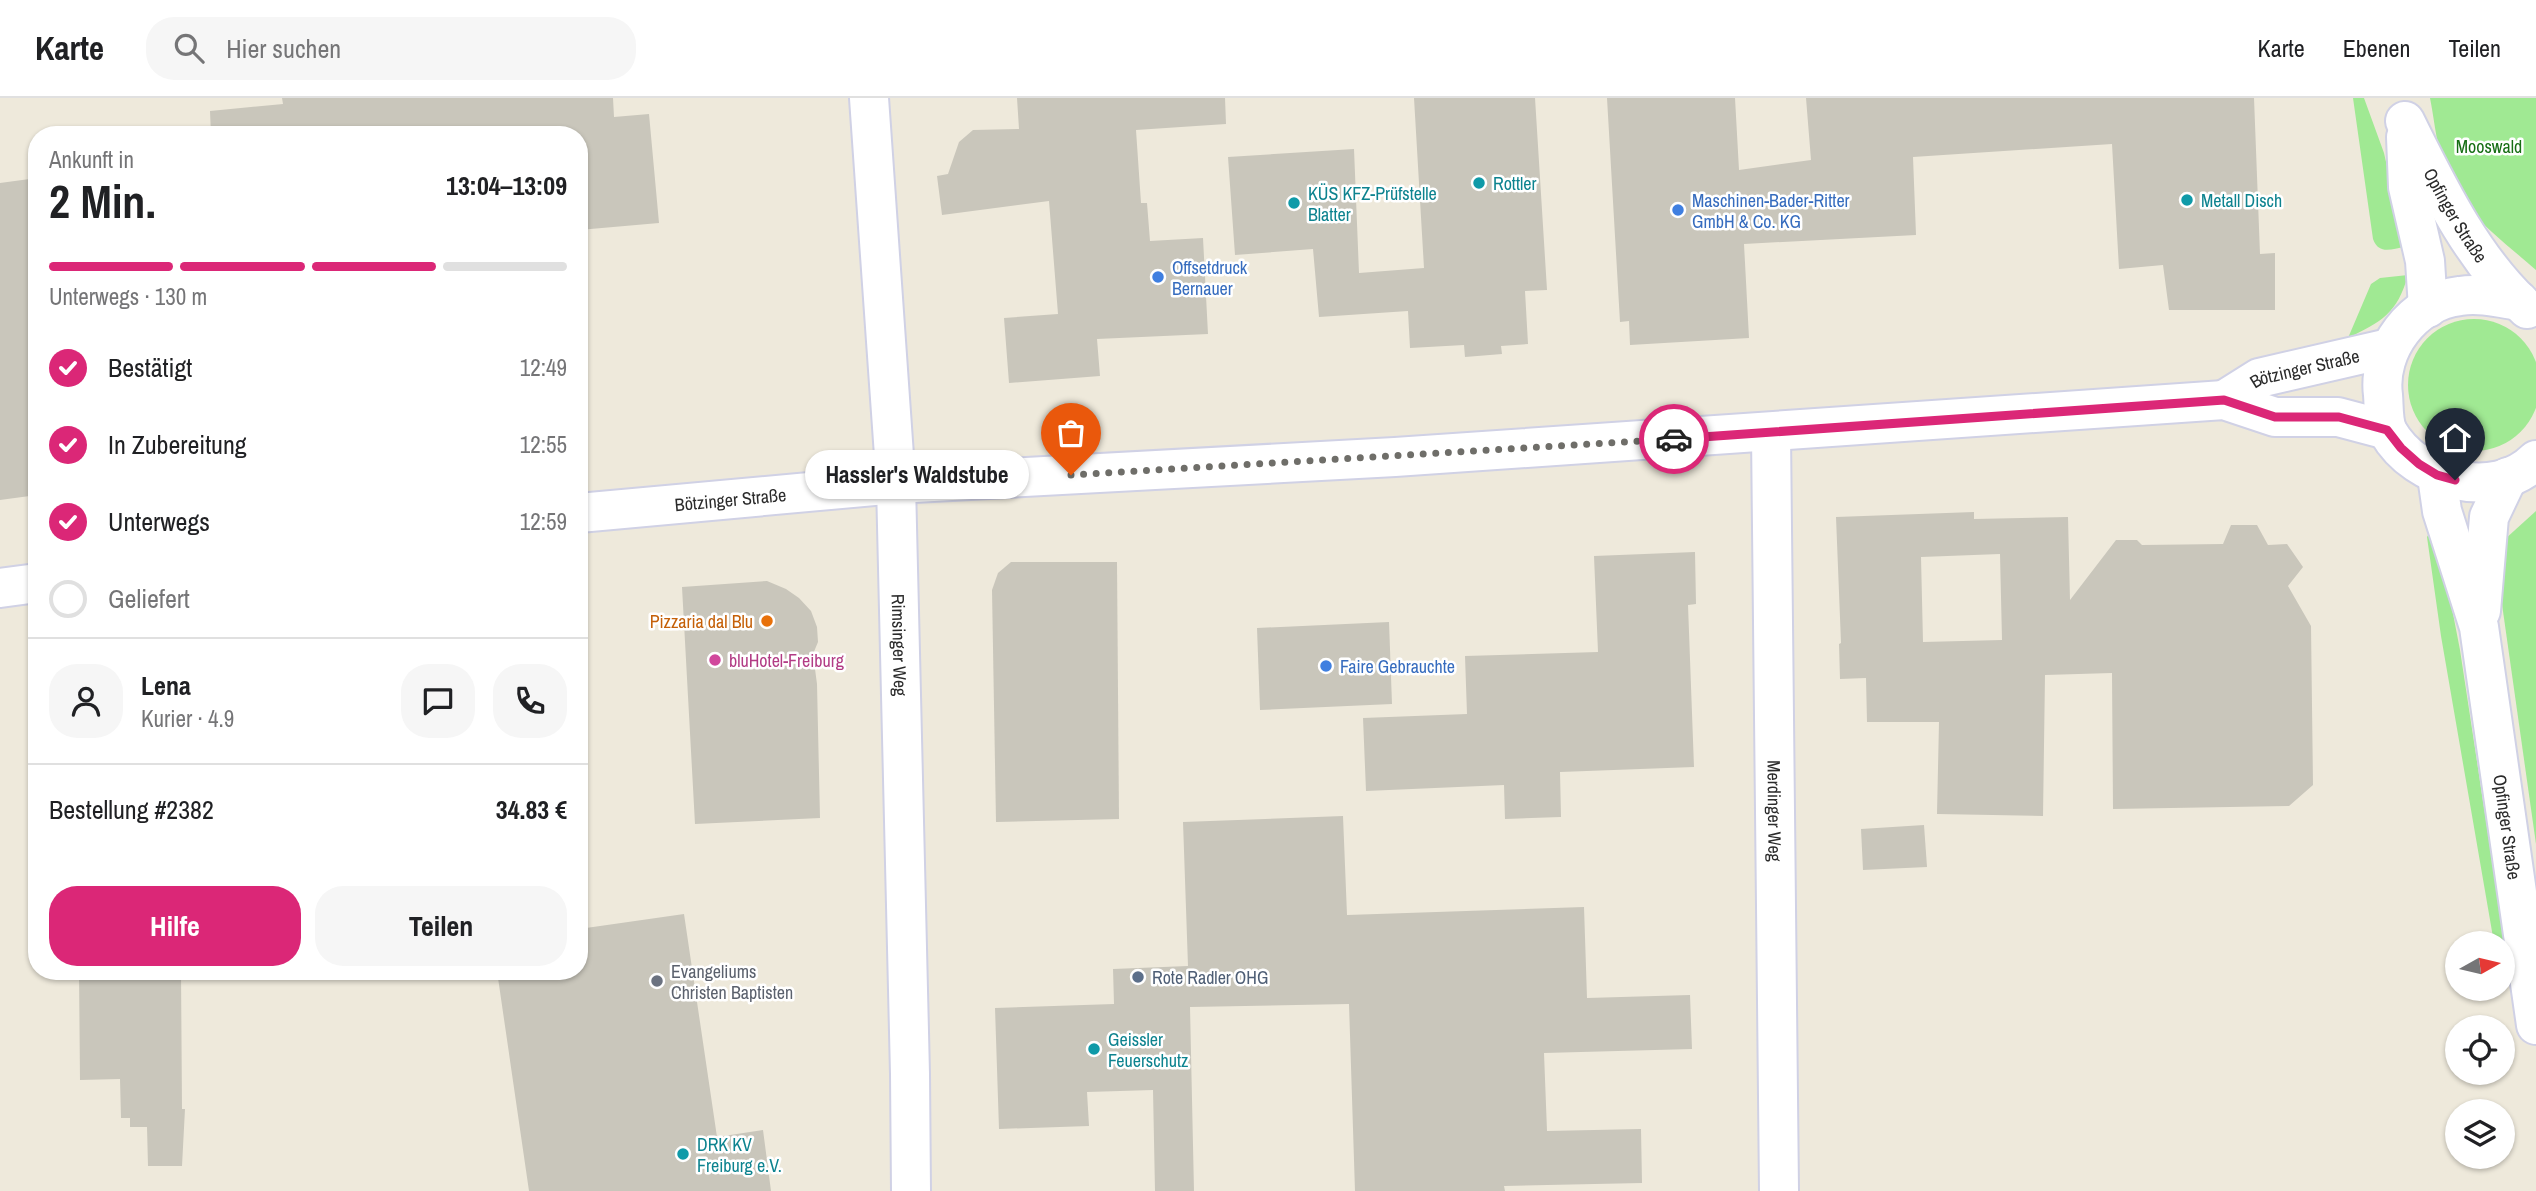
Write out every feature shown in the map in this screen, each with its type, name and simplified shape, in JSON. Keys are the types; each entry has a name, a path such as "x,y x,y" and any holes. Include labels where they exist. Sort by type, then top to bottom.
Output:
{"street":[{"name":"Rimsinger Weg","path":"869,98 896,484 911,1191"},
{"name":"Opfinger Straße","path":"2403,110 2408,187 2425,261 2428,307"},
{"name":"Opfinger Straße","path":"2403,110 2439,189 2478,253 2527,309"},
{"name":"Opfinger Straße","path":"2522,469 2473,484 2437,475 2401,448 2387,430 2381,378 2389,348 2398,333 2428,307 2458,296 2493,296 2527,309"},
{"name":"Bötzinger Straße","path":"2224,400 2259,378 2389,348"},
{"name":"Bötzinger Straße","path":"588,512 896,484 1395,457 2224,400 2275,417 2339,417 2387,430"},
{"name":"Merdinger Weg","path":"1771,433 1779,1191"},
{"name":"Opfinger Straße","path":"2479,627 2489,517 2522,469"},
{"name":"Opfinger Straße","path":"2437,475 2442,511 2479,627 2536,1025"},
{"path":"0,588 28,584"}],"green space":[{"path":"2353,98 2364,98 2384,153 2405,247 2382,249 2373,239"},
{"name":"Mooswald","path":"2430,98 2536,98 2536,270 2482,222 2455,191 2441,158"},
{"path":"2408,275 2399,299 2387,315 2348,338 2371,284 2380,278"},
{"path":"2474,319 2499,324 2521,338 2535,360 2535,410 2521,432 2499,446 2474,451 2449,446 2427,432 2413,410 2408,385 2413,360 2427,338 2449,324"},
{"path":"2536,511 2536,844 2498,576 2504,540"},
{"path":"2431,530 2449,593 2460,650 2503,931 2492,931 2441,636 2427,537"}],"building":[{"path":"282,98 613,98 614,117 649,114 659,223 588,229 588,126 211,126 210,111 283,104"},
{"path":"1017,98 1225,98 1226,124 1136,130 1141,203 1147,203 1150,241 1203,238 1208,334 1097,339 1100,376 1009,383 1004,318 1058,314 1049,201 942,215 937,176 948,174 959,142 973,130 1019,129"},
{"name":"Rottler","path":"1414,98 1535,98 1547,290 1525,291 1528,344 1501,346 1502,354 1465,357 1464,345 1410,348 1408,311 1319,317 1313,249 1235,255 1228,157 1354,149 1359,273 1424,268"},
{"path":"1607,98 1735,98 1739,170 1811,160 1806,98 2254,98 2260,254 2275,253 2275,310 2169,310 2163,265 2119,269 2112,144 1913,157 1916,235 1744,244 1749,338 1630,345 1629,321 1620,322"},
{"path":"28,179 28,496 0,500 0,183"},
{"path":"1974,512 1974,519 2068,517 2070,600 2116,540 2137,540 2142,545 2223,544 2231,525 2257,525 2268,545 2287,544 2303,567 2288,586 2311,626 2313,785 2289,806 2113,809 2112,673 2045,675 2043,816 1937,814 1939,722 1867,722 1866,678 1840,679 1836,517","holes":["2000,554 2002,640 1923,642 1921,557"]},
{"path":"1695,552 1696,604 1688,605 1694,767 1560,772 1561,817 1505,819 1504,785 1366,791 1363,718 1467,714 1465,656 1598,652 1594,556"},
{"path":"1011,562 1117,562 1119,819 996,822 992,590 998,573"},
{"path":"767,581 799,598 811,611 817,627 818,642 813,654 817,684 820,818 695,824 682,587"},
{"path":"1389,622 1392,704 1260,710 1257,628"},
{"path":"1343,816 1347,915 1584,907 1587,998 1690,995 1692,1049 1544,1053 1547,1131 1641,1129 1642,1183 1504,1186 1505,1191 1355,1191 1349,1004 1190,1007 1194,1191 1155,1191 1153,1090 1087,1092 1089,1126 999,1129 995,1008 1114,1004 1113,969 1188,966 1183,822"},
{"path":"1924,825 1927,867 1863,870 1861,829"},
{"path":"684,914 717,1137 763,1130 771,1191 529,1191 498,980 588,980 588,928"},
{"path":"79,980 181,980 182,1109 185,1109 182,1166 148,1166 147,1127 130,1127 130,1118 121,1118 120,1079 80,1080"}],"way so far":[{"path":"1071,475 1674,439"}],"place":[{"name":"Rottler","path":"1479,183"},
{"name":"Metall Disch","path":"2187,200"},
{"name":"KÜS KFZ-Prüfstelle Blatter","path":"1294,203"},
{"name":"Maschinen-Bader-Ritter GmbH & Co. KG","path":"1678,210"},
{"name":"Offsetdruck Bernauer","path":"1158,277"},
{"name":"Hassler's Waldstube","path":"1071,475"},
{"name":"Pizzaria dal Blu","path":"767,621"},
{"name":"bluHotel-Freiburg","path":"715,660"},
{"name":"Faire Gebrauchte","path":"1326,666"},
{"name":"Rote Radler OHG","path":"1138,977"},
{"name":"Evangeliums Christen Baptisten","path":"657,981"},
{"name":"Geissler Feuerschutz","path":"1094,1049"},
{"name":"DRK KV Freiburg e.V.","path":"683,1154"}],"route":[{"path":"1674,439 2224,400 2275,417 2339,417 2387,430 2401,448 2419,464 2437,475 2455,480"}]}
